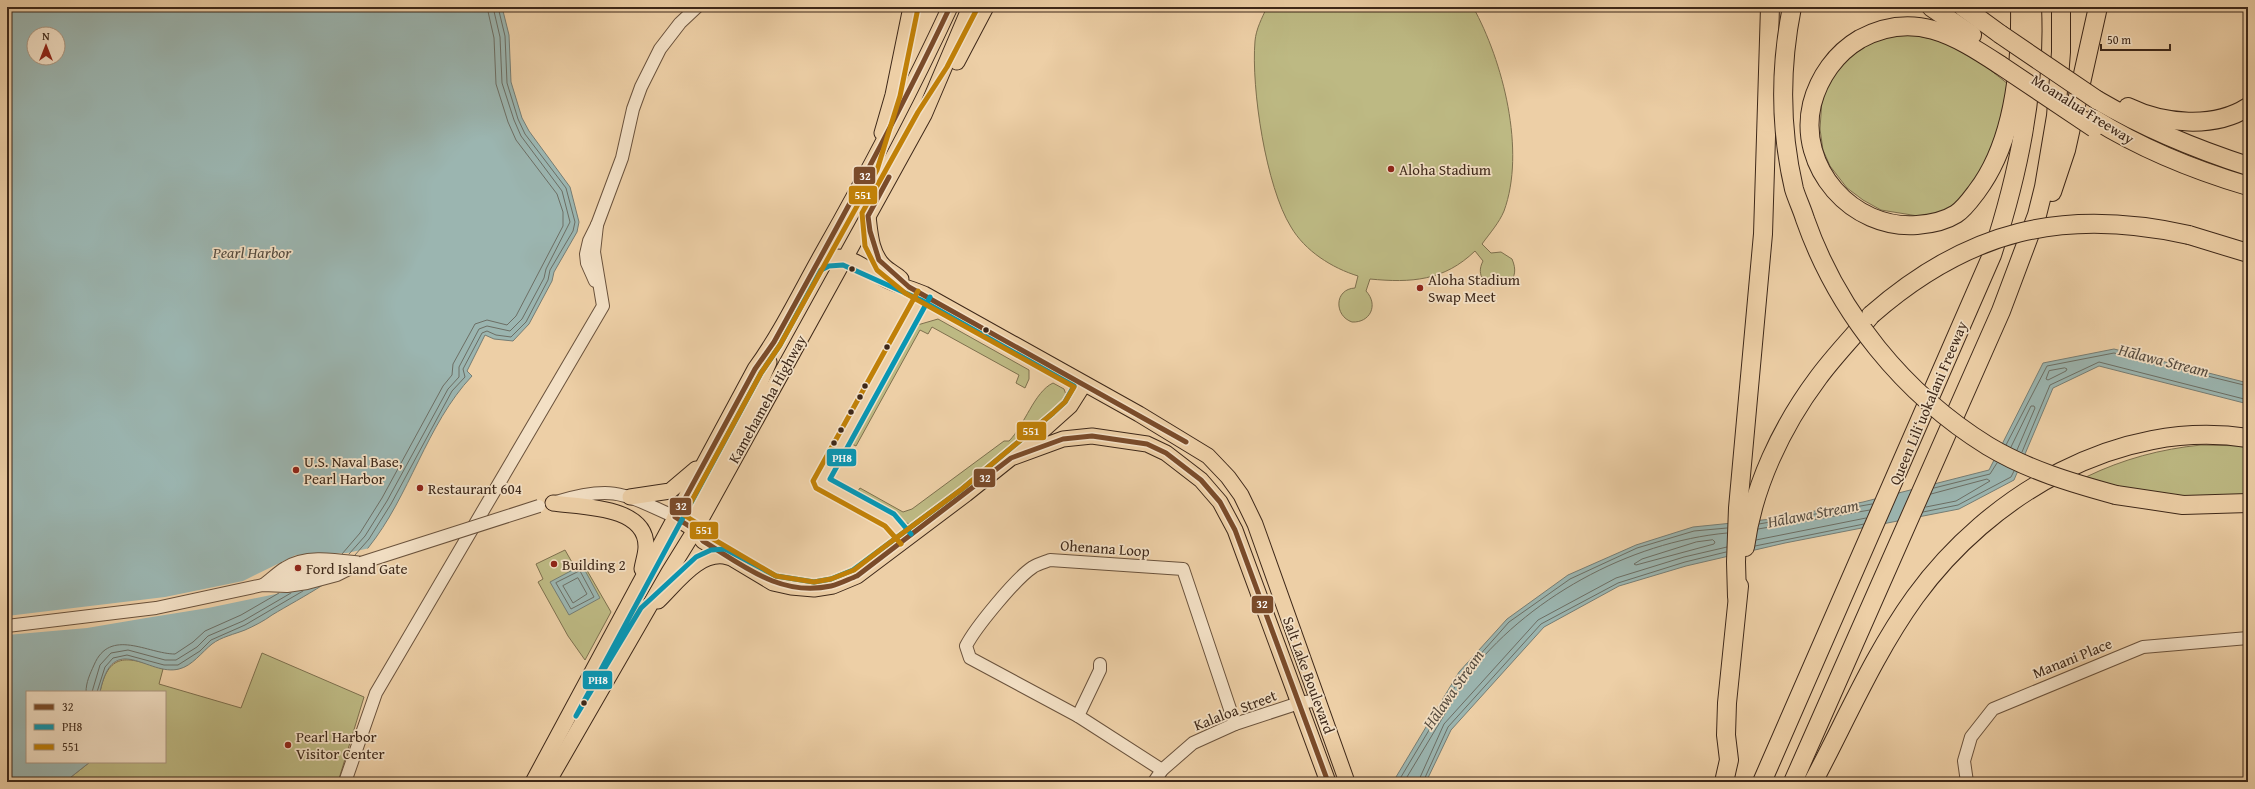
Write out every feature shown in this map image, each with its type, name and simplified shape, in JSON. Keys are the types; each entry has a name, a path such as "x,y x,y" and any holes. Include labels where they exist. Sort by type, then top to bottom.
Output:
{"highway":[{"path":"1724,782 1729,760 1726,735 1727,703 1746,507 1763,234 1770,7"},
{"path":"1782,7 1782,90 1786,137 1797,197 1813,241 1834,286 1872,342 1900,375 1950,421 1990,447 2046,474 2116,495 2183,504 2248,503"},
{"path":"1782,90 1787,32 1792,7"},
{"path":"1931,7 2000,60 2094,123 2111,137 2182,164 2248,186"},
{"path":"1963,7 2000,30 2097,96 2134,110 2183,121 2213,120 2231,115 2248,107"},
{"path":"1971,7 2000,30"},
{"path":"2000,60 1948,33 1923,27 1888,29 1856,42 1830,66 1818,86 1811,108 1811,143 1818,165 1830,186 1856,210 1888,223 1924,224 1957,214 1990,174 2003,145 2015,94 2020,7"},
{"name":"Queen Liliʻuokalani Freeway","path":"1762,782 1895,480 1992,254 2011,196 2024,132 2033,40 2032,7"},
{"name":"Queen Liliʻuokalani Freeway","path":"1793,782 1904,527 2016,277 2037,215 2051,150 2061,52 2061,7"},
{"path":"2016,277 2059,172 2098,7"},
{"name":"Moanalua Freeway","path":"2097,96 2150,129 2204,151 2248,166"},
{"path":"1746,507 1760,487 1777,446 1803,400 1818,378 1871,315 1924,273 1960,253 1981,244 2042,228 2067,224 2110,224 2151,227 2189,235 2248,253"},
{"path":"1813,782 1885,644 1915,597 1949,557 1995,514 2031,488 2095,456 2125,447 2185,436 2213,435 2248,438"}],"main road":[{"path":"872,167 893,95 911,7"},
{"name":"Kamehameha Highway","path":"533,782 755,369 774,342 872,167 912,90 950,7"},
{"name":"Kamehameha Highway","path":"548,782 575,732 695,530 924,115 970,7"},
{"path":"924,115 953,71 986,7"},
{"path":"868,216 872,244 879,260 909,287"},
{"path":"816,265 830,258 844,258"},
{"name":"Salt Lake Boulevard","path":"844,258 889,280 909,287 1084,384 1208,456 1228,477 1241,495 1255,524 1347,782"},
{"path":"695,530 692,515 697,501 759,385 768,363 774,342"},
{"path":"1011,458 1070,406 1084,384"},
{"name":"Salt Lake Boulevard","path":"675,517 695,530 703,541 728,558 773,583 791,587 814,589 833,586 857,576 966,494 1011,458 1064,439 1092,436 1147,444 1166,453 1201,480 1220,502 1235,530 1328,782"},
{"path":"630,497 670,491 693,473 711,451"},
{"path":"546,505 597,507 611,510 629,519 637,526 646,546 640,582"},
{"path":"647,612 699,563 716,556 728,558"},
{"path":"561,782 571,752 575,732"}],"street":[{"path":"345,782 376,693 603,306 594,252 597,225 622,158 633,109 641,87 660,49 680,23 698,7"},
{"path":"7,626 156,608 263,585 287,586 306,583 337,575 361,563 546,505 594,492 605,491 630,497 675,517"},
{"path":"263,585 285,568 297,562 313,560 361,563"},
{"name":"Ohenana Loop","path":"1162,770 1078,716 970,658 966,646 972,635 1018,580 1033,566 1050,560 1182,569 1235,724"},
{"name":"Manani Place","path":"1967,782 1964,761 1971,736 1993,709 2143,647 2248,638"},
{"path":"1078,716 1100,670 1100,664"},
{"name":"Kalaloa Street","path":"1154,782 1162,770 1193,743 1235,724 1299,703 1319,700"}],"shaded area":[{"name":"Aloha Stadium","path":"1267,7 1473,7 1494,53 1502,79 1512,134 1513,161 1510,187 1504,211 1497,224 1482,244 1491,253 1501,252 1512,259 1515,271 1512,279 1506,284 1498,286 1489,284 1483,279 1480,271 1483,261 1475,251 1451,269 1426,278 1399,281 1370,279 1366,291 1372,302 1371,312 1364,320 1358,322 1352,322 1346,319 1340,309 1340,298 1343,293 1355,288 1358,276 1348,273 1320,258 1304,244 1291,227 1274,188 1262,137 1255,84 1254,61 1257,32"},
{"path":"1909,34 1941,41 1979,61 2013,88 2006,131 1959,203 1939,213 1918,216 1881,210 1863,200 1847,188 1830,166 1823,150 1820,129 1824,91 1847,55 1883,37"},
{"path":"938,319 1029,370 1029,379 1025,388 1016,383 1019,375 932,327 928,334 920,330 856,446 850,443 914,326"},
{"path":"1053,383 1064,389 1068,400 1024,439 932,507 913,524 905,523 894,511 858,491 860,488 903,512 912,509 1004,441 1009,441 1040,394 1046,387"},
{"path":"2201,445 2248,446 2248,496 2210,499 2137,492 2086,477 2114,465 2142,456 2171,449"},
{"path":"565,550 573,564 581,560 611,612 585,660 568,636 538,582 543,579 536,564"},
{"name":"Pearl Harbor Visitor Center","path":"262,653 364,697 338,782 70,782 71,777 89,763 166,763 166,691 100,691 104,678 109,669 115,663 122,660 131,660 163,669 159,684 241,708"}],"water":[{"name":"Pearl Harbor","path":"7,7 502,7 509,35 511,82 522,118 529,131 570,187 579,222 577,232 554,272 552,281 529,324 513,341 494,339 485,335 467,371 472,376 456,395 442,416 396,506 383,528 359,558 336,576 262,621 216,642 208,647 193,662 179,669 167,670 133,660 123,659 113,663 106,673 100,691 26,691 26,763 89,763 71,777 70,782 7,782"},
{"name":"Hālawa Stream","path":"2114,349 2248,383 2248,404 2099,366 2053,388 2014,480 1959,509 1785,543 1686,566 1619,586 1544,627 1451,730 1426,782 1393,782 1459,672 1507,619 1568,575 1636,545 1693,527 1772,519 1863,502 1989,470 2043,363"},
{"path":"582,565 600,598 569,615 550,582"}],"pier":[{"path":"370,548 352,568 305,588 208,608 87,628 7,635 7,616 165,597 243,581 296,555 347,553"}],"transit line":[{"name":"32","path":"950,7 887,134 774,342 755,369 675,517 695,530 703,541 763,577 795,587 813,588 831,586 857,576 1011,458 1063,439 1092,436 1147,444 1166,453 1201,480 1220,502 1235,530 1328,782"},
{"name":"551","path":"918,8 900,96 877,170 780,345 761,373 684,515 700,525 708,536 776,576 814,582 831,579 854,570 962,489 1053,413 1065,402 1074,387 905,293 877,270 865,246 862,213 918,112 947,67 978,7"},
{"name":"32","path":"889,177 868,216 870,231 879,260 909,287 1186,442"},
{"name":"PH8","path":"843,265 921,300 1074,386 1065,402 962,489 853,570 831,579 814,582 776,576 725,549 711,550 696,557 641,608 576,716 761,373 780,345 821,270 829,266 843,265"},
{"name":"551","path":"901,544 885,526 816,488 813,481 918,291"},
{"name":"PH8","path":"911,534 894,514 830,479 930,297"}],"place":[{"name":"Aloha Stadium","path":"1391,169"},
{"name":"Aloha Stadium Swap Meet","path":"1420,288"},
{"name":"U.S. Naval Base, Pearl Harbor","path":"296,470"},
{"name":"Restaurant 604","path":"420,488"},
{"name":"Building 2","path":"554,564"},
{"name":"Ford Island Gate","path":"298,568"},
{"name":"Pearl Harbor Visitor Center","path":"288,745"}]}
